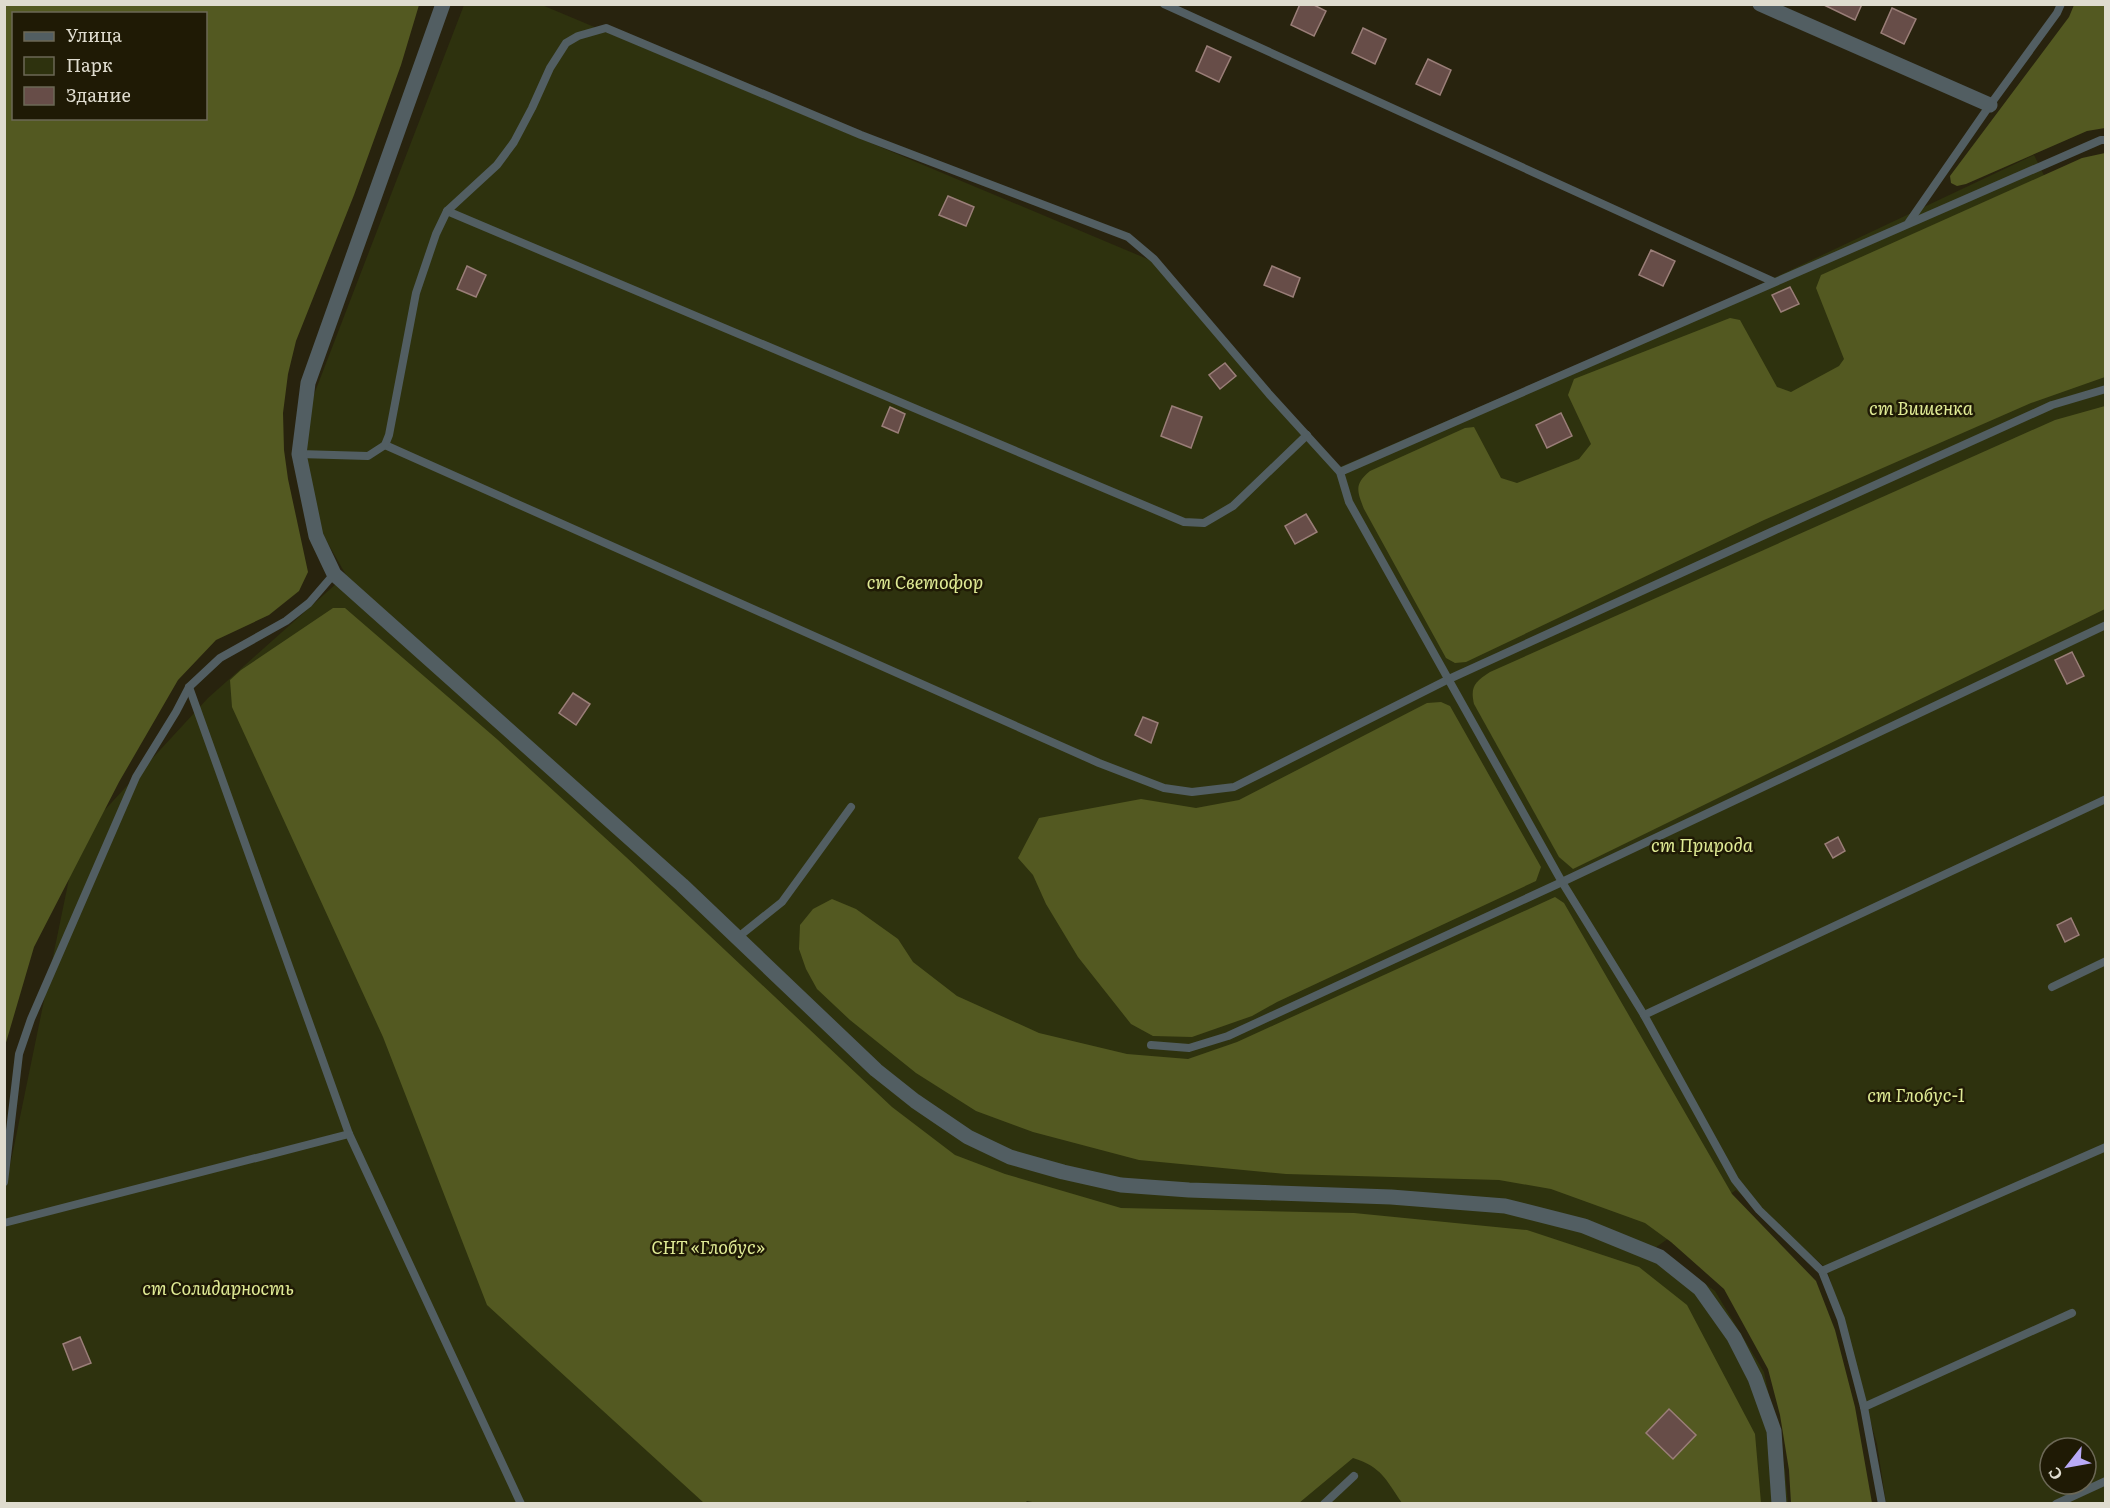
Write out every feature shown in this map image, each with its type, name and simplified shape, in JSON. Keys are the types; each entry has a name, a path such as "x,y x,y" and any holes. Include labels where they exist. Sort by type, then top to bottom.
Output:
{"street":[{"path":"443,4 308,383 299,454 316,536 334,574 682,885 876,1070 915,1101 968,1137 1010,1157 1121,1185 1189,1190 1391,1197 1505,1206 1584,1226 1660,1257 1700,1289 1734,1337 1755,1378 1774,1431 1779,1503"},
{"path":"1760,4 1990,105"}],"lane":[{"path":"1164,4 1774,282"},
{"path":"1909,222 2057,13 2061,4"},
{"path":"299,454 368,456 385,445 389,435 416,293 436,234 447,212 503,158 532,108 550,68 566,43 578,36 606,28 861,135 1128,237 1154,259 1269,394 1340,472 1349,502 1562,882 1644,1015 1735,1180 1759,1210 1822,1271 1841,1319 1864,1407 1882,1503"},
{"path":"1340,472 1909,222 2106,140"},
{"path":"447,212 1184,522 1204,523 1233,506 1307,435"},
{"path":"385,445 1099,763 1164,788 1192,792 1234,788 1449,679 2052,405 2106,389"},
{"path":"4,1182 19,1054 136,777 189,687 220,658 286,621 309,603 334,574"},
{"path":"1151,1045 1189,1048 1228,1036 1562,882 2106,625"},
{"path":"189,687 349,1134 521,1503"},
{"path":"1644,1015 2106,799"},
{"path":"737,938 782,902 852,807"},
{"path":"2052,987 2106,961"},
{"path":"4,1223 349,1134"},
{"path":"1822,1271 2106,1147"},
{"path":"1864,1407 2072,1313"},
{"path":"1324,1503 1354,1476"},
{"path":"2056,1503 2106,1481"}],"green space":[{"path":"5,4 419,5 401,65 354,195 296,341 288,374 283,413 284,450 308,572 299,591 269,615 216,640 178,680 119,782 34,947 5,1046"},
{"path":"464,5 542,5 1157,263 1335,469 1727,300 2034,155 2105,299 2105,1503 1886,1503 1877,1444 1827,1269 1736,1190 1655,1248 1715,1291 1764,1372 1785,1470 1788,1503 5,1504 5,1190 77,840 208,698 346,575 310,512 303,423"},
{"path":"2074,5 2105,5 2105,128 2087,131 1966,184 1957,186 1951,183 1950,176 2069,17"},
{"name":"ст Вишенка","path":"2105,153 2105,377 2031,403 1764,520 1466,662 1455,663 1446,658 1364,509 1358,488 1361,480 1370,471 1465,428 1474,427 1501,478 1517,483 1579,459 1591,444 1568,395 1574,379 1730,318 1740,320 1777,387 1791,392 1839,366 1844,359 1816,288 1821,275 2082,158"},
{"path":"2105,406 2105,609 1573,869 1559,857 1474,704 1473,689 1481,679 1490,672 2055,420"},
{"name":"СНТ «Глобус»","path":"333,608 345,608 498,740 892,1107 955,1155 1005,1174 1121,1208 1354,1213 1527,1230 1639,1267 1687,1305 1755,1434 1761,1503 1402,1503 1377,1470 1353,1458 1299,1503 1043,1504 1027,1501 1024,1504 704,1503 487,1305 383,1037 232,707 230,680 241,670"},
{"path":"1441,702 1450,706 1541,867 1536,881 1277,1002 1252,1016 1192,1037 1153,1036 1131,1024 1078,957 1046,904 1033,875 1018,858 1039,818 1141,799 1196,808 1239,800 1427,703"},
{"path":"1555,897 1564,903 1732,1194 1816,1281 1835,1330 1855,1407 1872,1503 1791,1503 1789,1470 1780,1415 1768,1369 1724,1289 1671,1242 1645,1223 1551,1189 1499,1180 1286,1174 1139,1160 1033,1132 976,1111 916,1073 850,1020 817,989 806,969 799,949 800,925 813,909 832,899 856,909 898,939 913,962 957,996 1039,1033 1127,1054 1188,1059 1237,1042"}],"building":[{"path":"1300,4 1312,4 1326,11 1314,36 1291,25"},
{"path":"1822,4 1862,4 1855,20"},
{"path":"1892,8 1916,19 1904,44 1881,33"},
{"path":"1363,28 1386,39 1375,64 1352,53"},
{"path":"1207,46 1231,57 1219,82 1196,71"},
{"path":"1428,59 1451,70 1440,95 1416,84"},
{"path":"948,196 974,207 966,226 939,215"},
{"path":"1651,250 1675,261 1663,286 1639,275"},
{"path":"467,266 486,275 476,297 457,289"},
{"path":"1272,266 1300,278 1293,297 1264,285"},
{"path":"1790,287 1799,304 1781,312 1772,295"},
{"path":"1225,363 1236,376 1220,389 1209,375"},
{"path":"1172,406 1202,417 1191,448 1161,436"},
{"path":"890,407 905,414 898,433 882,426"},
{"path":"1561,413 1572,436 1547,448 1536,425"},
{"path":"1306,514 1317,532 1295,544 1285,526"},
{"path":"2072,652 2084,676 2067,684 2055,660"},
{"path":"573,693 590,704 576,725 559,713"},
{"path":"1143,717 1158,723 1151,743 1135,735"},
{"path":"1838,837 1845,851 1833,858 1825,844"},
{"path":"2071,918 2079,935 2065,942 2057,925"},
{"path":"80,1337 91,1363 73,1370 63,1344"},
{"path":"1669,1409 1696,1435 1673,1459 1646,1433"}],"park label":[{"name":"ст Светофор","path":"925,583"},
{"name":"ст Природа","path":"1702,846"},
{"name":"ст Глобус-1","path":"1916,1096"},
{"name":"ст Солидарность","path":"218,1289"}]}
